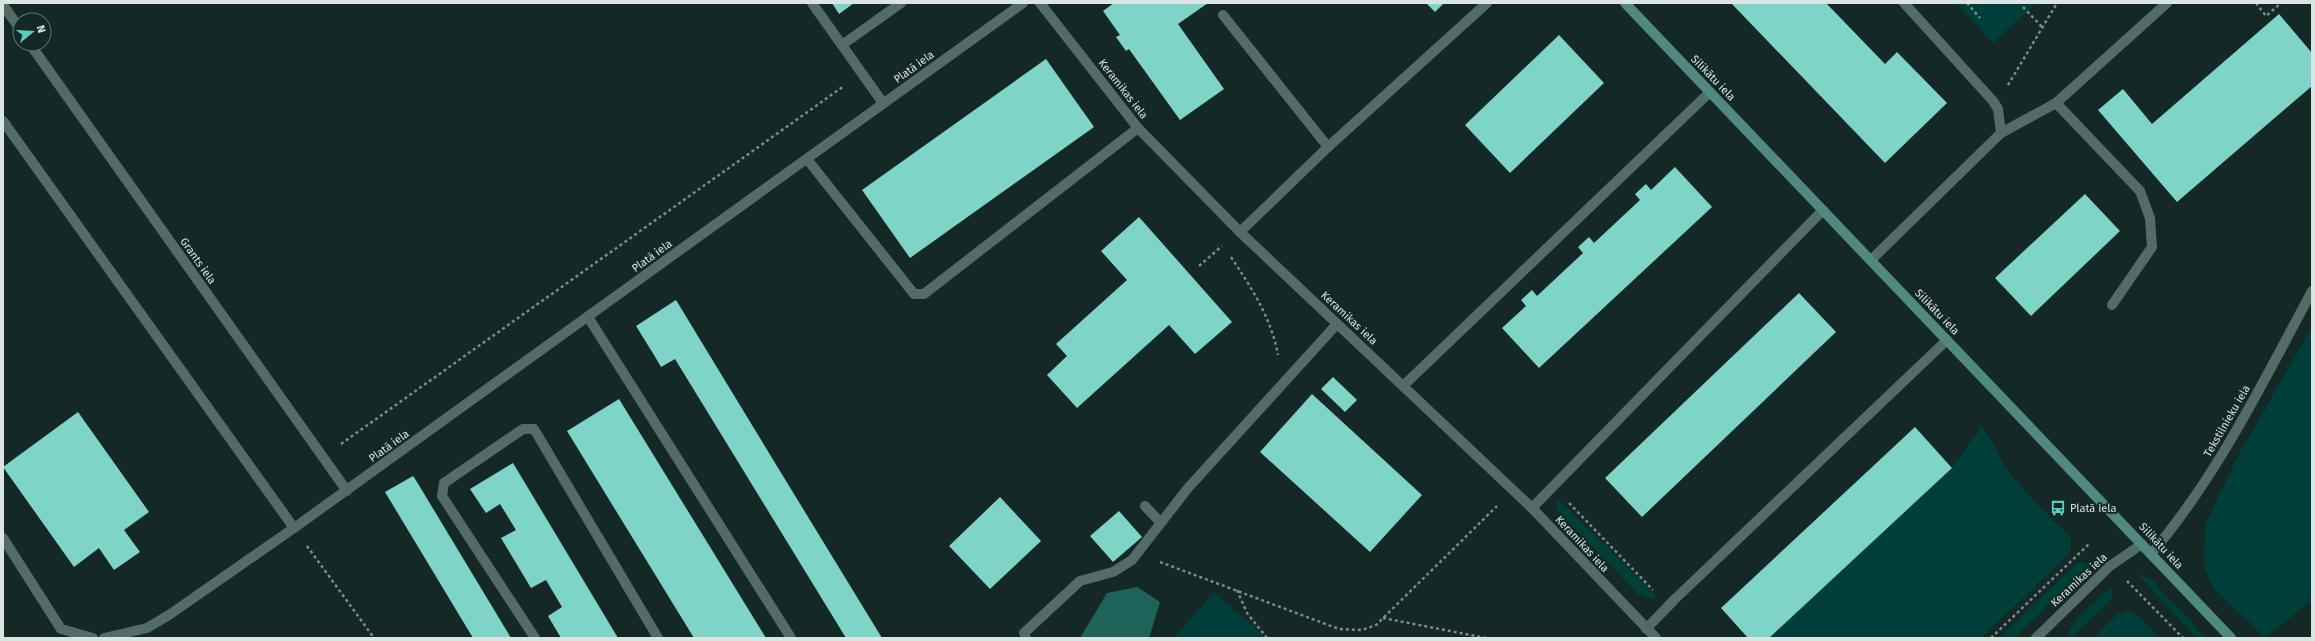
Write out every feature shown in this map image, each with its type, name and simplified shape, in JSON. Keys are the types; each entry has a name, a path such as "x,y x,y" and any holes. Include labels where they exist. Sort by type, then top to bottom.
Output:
{"main road":[{"name":"Silikātu iela","path":"1625,3 2231,638"}],"street":[{"path":"812,3 884,104"},
{"path":"842,45 901,3"},
{"name":"Platā iela","path":"104,638 147,628 294,528 884,104 1022,3"},
{"name":"Keramikas iela","path":"1040,3 1138,128 1240,232 1532,508 1656,638"},
{"path":"1240,232 1328,147 1488,3"},
{"path":"1904,3 1993,101 1998,109 2001,134"},
{"path":"1871,260 2001,134 2056,103 2167,3"},
{"path":"3,6 12,19"},
{"path":"1223,15 1328,147"},
{"name":"Grants iela","path":"36,52 347,491"},
{"path":"1402,386 1710,92"},
{"path":"2056,103 2140,191 2150,218 2152,247 2112,306"},
{"path":"3,121 294,528"},
{"path":"807,159 914,294 919,295 924,294 1138,128"},
{"path":"1532,508 1824,210"},
{"name":"Tekstilnieku iela","path":"2151,554 2186,511 2230,443 2312,291"},
{"path":"588,317 791,638"},
{"path":"1026,638 1024,633 1038,618 1080,581 1113,572 1132,560 1160,522 1337,324"},
{"path":"1646,629 1947,340"},
{"path":"535,638 442,496 444,483 523,429 529,428 534,430 658,638"},
{"path":"1146,506 1160,522"},
{"path":"3,538 61,629 93,638"},
{"name":"Keramikas iela","path":"2036,638 2110,566 2142,544"}],"path":[{"path":"1967,3 1980,18"},
{"path":"1993,101 2007,86 2057,3"},
{"path":"2256,3 2266,16 2281,3"},
{"path":"2023,7 2042,28"},
{"path":"323,457 862,73"},
{"path":"1199,266 1223,245 1260,302 1275,343 1283,384"},
{"path":"1553,487 1669,606"},
{"path":"1132,560 1168,563 1339,629 1362,630 1376,625 1513,490"},
{"path":"294,528 374,638"},
{"path":"1991,638 2089,544"},
{"path":"2110,566 2183,638"},
{"path":"1237,590 1247,613 1267,638"},
{"path":"1383,618 1486,638"}],"green space":[{"path":"1956,3 2037,3 1993,43"},
{"path":"2312,327 2312,600 2265,638 2214,589 2204,567 2205,525 2239,454"},
{"path":"1981,427 1991,440 2004,464 2018,483 2071,538 2070,553 1981,638 1769,638 1952,468"},
{"path":"1559,500 1657,596 1651,599 1639,595 1558,511 1556,505"},
{"path":"2082,562 2090,565 2014,638 1999,638 2077,563"},
{"path":"2137,574 2151,579 2206,638 2197,638"},
{"path":"1137,587 1160,602 1149,638 1080,638 1107,593"},
{"path":"2111,587 2113,598 2071,638 2068,638 2073,625 2092,604"},
{"path":"1214,592 1266,638 1174,638"},
{"path":"2129,611 2138,616 2159,638 2094,638 2117,614"}],"building":[{"path":"832,3 854,3 839,14"},
{"path":"1114,3 1208,3 1178,24 1224,89 1180,120 1129,49 1126,51 1116,37 1120,35 1103,11"},
{"path":"1426,3 1444,3 1435,12"},
{"path":"1731,3 1826,3 1885,64 1897,52 1947,103 1885,163"},
{"path":"2279,14 2312,53 2312,86 2177,202 2098,110 2123,89 2152,124"},
{"path":"1559,35 1604,83 1510,173 1465,125"},
{"path":"1046,59 1094,127 910,258 862,190"},
{"path":"1675,167 1712,207 1539,368 1502,328 1526,306 1521,300 1532,290 1537,296 1583,253 1578,247 1589,237 1594,243 1640,200 1635,194 1646,184 1651,190"},
{"path":"2085,194 2120,231 2031,316 1995,278"},
{"path":"1139,217 1232,322 1195,354 1169,325 1077,408 1047,375 1067,356 1056,344 1127,280 1101,251"},
{"path":"1799,293 1836,332 1642,517 1605,478"},
{"path":"676,300 882,638 846,638 675,359 661,367 636,326"},
{"path":"1333,377 1357,400 1345,412 1321,389"},
{"path":"1312,394 1422,495 1370,552 1260,452"},
{"path":"619,399 766,638 694,638 567,431"},
{"path":"78,412 149,512 124,530 140,552 114,570 99,548 74,567 3,467"},
{"path":"1915,427 1952,468 1769,638 1748,638 1721,608"},
{"path":"513,463 618,638 561,638 548,616 562,607 546,580 531,588 501,538 516,530 500,504 486,513 470,489"},
{"path":"413,476 511,638 473,638 385,492"},
{"path":"1000,497 1041,541 990,589 949,546"},
{"path":"1119,511 1142,537 1113,562 1090,536"}],"place":[{"name":"Platā iela","path":"2058,508"}]}
